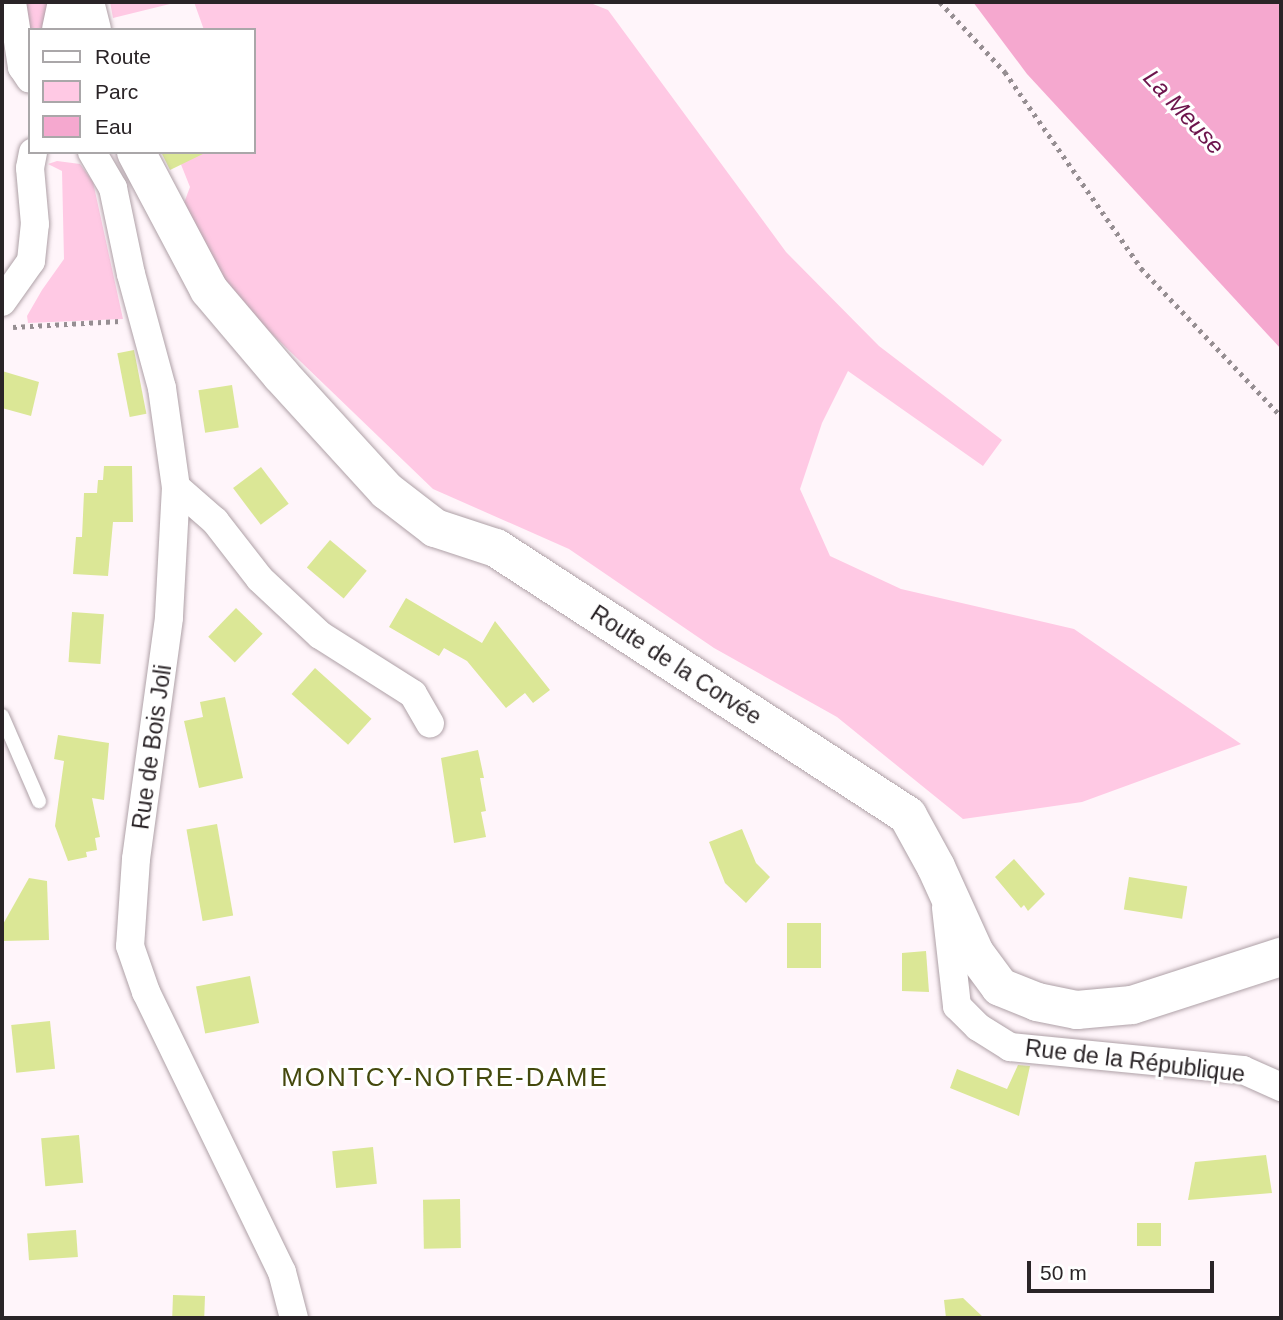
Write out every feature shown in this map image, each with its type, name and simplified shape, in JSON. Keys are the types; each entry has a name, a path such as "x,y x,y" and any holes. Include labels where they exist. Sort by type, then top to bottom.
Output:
{"street":[{"path":"12,2 22,67 28,76"},
{"path":"61,28 67,2"},
{"path":"85,2 92,28"},
{"path":"3,297 31,261 35,224 30,168 33,154"},
{"name":"Rue de Bois Joli","path":"94,154 113,188 143,320 162,388 176,487 169,618 136,859 130,946 146,992 282,1272 294,1318"},
{"name":"Route de la Corvée","path":"137,154 209,290 281,375 387,491 435,528 496,548 908,816 943,882 975,953 1000,986 1037,1002 1077,1010 1132,1005 1281,957"},
{"path":"176,487 215,521 260,579 320,635 412,694 430,723"},
{"name":"Rue de la République","path":"943,882 957,1006 978,1027 1010,1047 1243,1069 1281,1087"}],"lane":[{"path":"2,716 39,801"}],"path":[{"path":"940,2 1005,72 1141,268 1281,416"},
{"path":"2,328 143,320"}],"green space":[{"path":"19,2 54,2 50,28 29,28"},
{"path":"110,2 178,2 113,18"},
{"path":"194,2 588,2 608,10 786,252 879,346 1002,440 983,466 848,371 822,423 800,489 830,556 901,589 1074,629 1241,744 1082,802 963,819 837,717 714,648 569,549 433,489 218,282 181,211 190,187 177,154 256,154 256,28 203,28"},
{"path":"57,161 80,164 93,182 123,319 28,323 27,316 64,259 62,171 48,164"}],"water":[{"name":"La Meuse","path":"973,2 1277,2 1281,7 1281,349 1027,74"}],"building":[{"path":"162,154 203,154 170,170"},
{"path":"134,350 146,414 130,417 117,353"},
{"path":"2,371 39,382 31,416 2,408"},
{"path":"232,385 239,427 205,433 198,390"},
{"path":"104,466 132,466 133,522 113,522 108,576 73,574 76,537 82,537 84,493 97,493 98,480 103,480"},
{"path":"261,467 289,504 261,525 233,488"},
{"path":"330,540 367,571 344,598 307,568"},
{"path":"406,598 482,643 495,621 550,690 533,703 525,693 506,708 467,661 444,648 439,656 389,627"},
{"path":"236,608 263,634 235,662 208,637"},
{"path":"72,612 104,614 100,664 69,662"},
{"path":"315,668 371,719 348,745 292,694"},
{"path":"225,697 243,778 199,788 184,721 203,717 200,702"},
{"path":"58,735 109,743 104,800 92,798 100,837 95,838 97,850 86,852 87,857 68,861 55,826 64,761 54,759"},
{"path":"478,750 484,778 480,778 486,811 481,812 486,837 454,843 441,758"},
{"path":"217,824 233,916 203,921 186,829"},
{"path":"742,829 756,863 770,877 746,903 725,883 709,842"},
{"path":"1014,859 1045,894 1028,911 1024,905 1021,908 995,877"},
{"path":"1129,877 1187,886 1182,919 1124,910"},
{"path":"29,878 47,881 49,940 2,941 2,926"},
{"path":"787,923 821,923 821,968 787,968"},
{"path":"926,951 929,992 902,991 902,953"},
{"path":"250,976 259,1023 205,1034 196,986"},
{"path":"50,1021 55,1069 16,1073 11,1025"},
{"path":"1018,1065 1030,1066 1019,1116 950,1088 957,1069 1007,1089"},
{"path":"79,1135 83,1183 45,1186 41,1138"},
{"path":"373,1147 377,1184 336,1188 332,1151"},
{"path":"1266,1155 1272,1193 1188,1200 1195,1162"},
{"path":"460,1199 461,1248 424,1249 423,1200"},
{"path":"1137,1223 1161,1223 1161,1246 1137,1246"},
{"path":"76,1230 78,1257 29,1260 27,1233"},
{"path":"173,1295 205,1296 204,1318 172,1318"},
{"path":"963,1298 984,1318 946,1318 944,1300"}],"district":[{"name":"MONTCY-NOTRE-DAME","path":"445,1078"}]}
